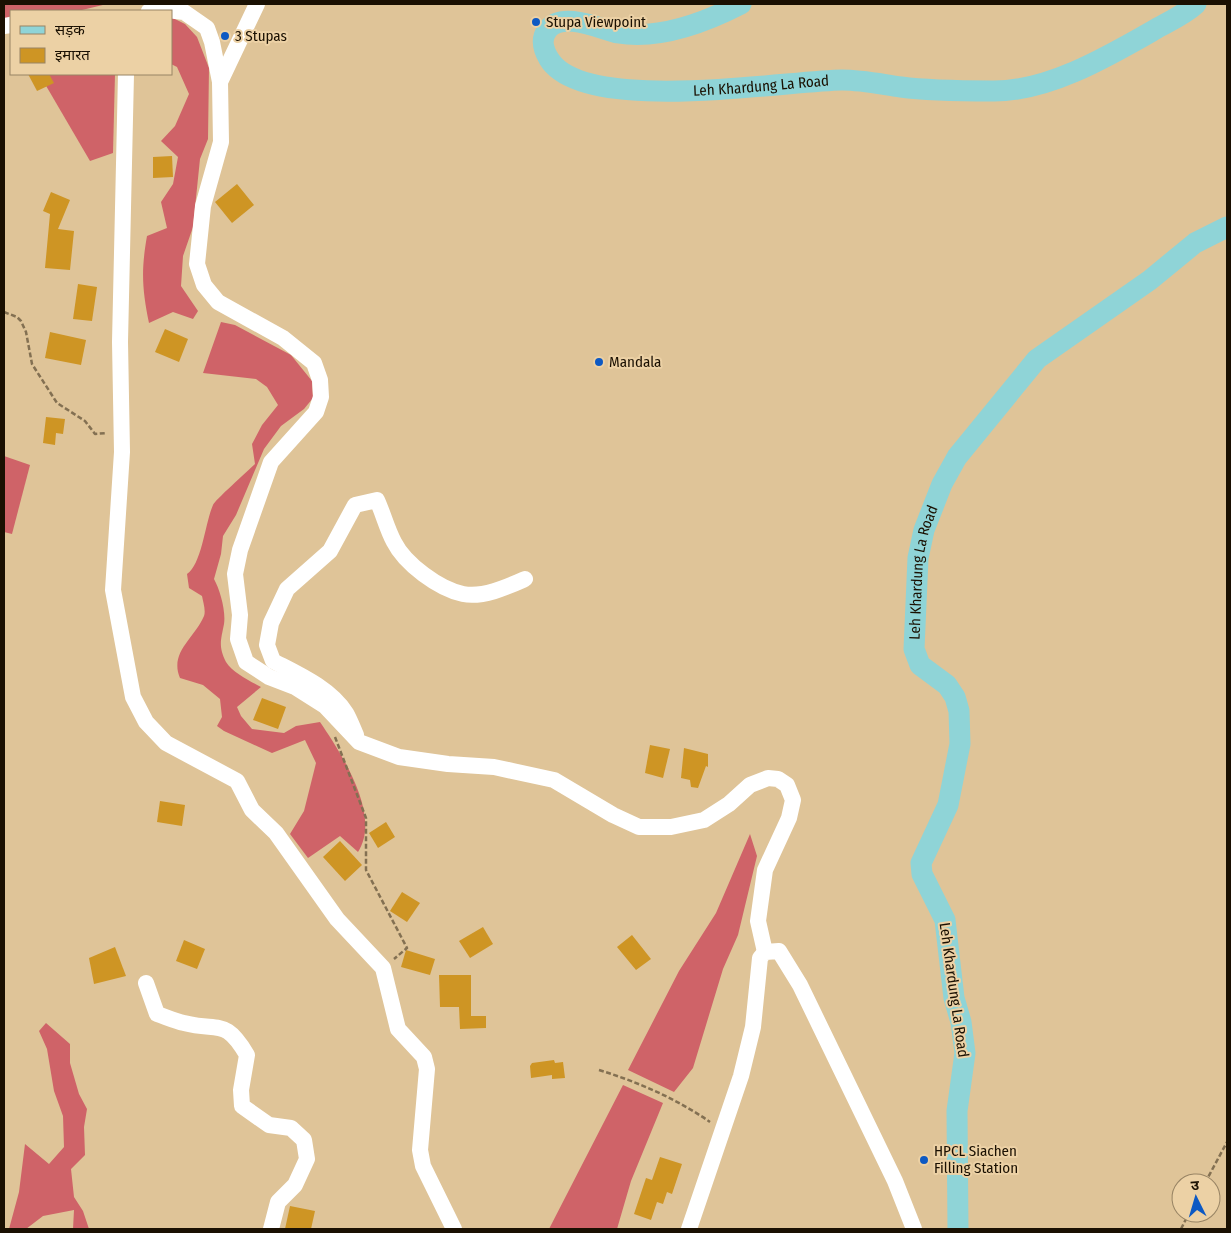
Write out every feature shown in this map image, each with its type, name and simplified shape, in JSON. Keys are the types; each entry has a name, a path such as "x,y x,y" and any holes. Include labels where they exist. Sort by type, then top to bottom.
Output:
{"main road":[{"name":"Leh Khardung La Road","path":"741,4 676,29 643,34 620,33 573,22 560,22 550,27 543,38 544,51 552,64 567,75 593,86 623,90 742,88 821,80 865,80 902,87 995,91 1021,89 1049,82 1118,51 1196,4"},
{"name":"Leh Khardung La Road","path":"958,1229 957,1111 965,1053 961,1022 954,998 945,920 922,874 920,863 948,805 960,744 959,711 955,697 947,685 920,665 914,649 918,558 924,530 942,484 957,457 1037,359 1150,280 1195,243 1227,227"}],"street":[{"path":"220,82 257,4"},
{"path":"154,10 167,10"},
{"path":"172,11 184,12 207,28 220,82 220,142 203,206 197,264 204,285 218,302 283,338 314,363 320,380 322,396 316,412 271,462 254,506 235,574 240,615 238,639 246,662 269,677 295,687 325,706 334,718 359,742 399,757 448,764 494,767 554,780 613,815 640,826 671,828 704,820 729,804 750,785 768,778 778,779 787,785 793,800 789,818 765,870 758,921 765,952"},
{"path":"126,75 120,342 122,432 113,590 133,697 146,722 166,743 237,781 252,810 276,833 337,919 383,968 398,1030 424,1057 427,1069 420,1150 423,1166 454,1229"},
{"path":"359,742 346,713 340,706 314,684 273,661 267,645 271,623 287,589 330,552 356,505 376,500 394,543 417,570 436,583 464,594 495,591 525,579"},
{"path":"689,1229 742,1076 753,1027 760,958 765,952 779,951 800,985 895,1181 914,1229"},
{"path":"146,983 157,1014 185,1024 222,1027 236,1036 247,1055 241,1090 242,1106 269,1126 291,1128 304,1140 307,1159 295,1185 278,1202 271,1229"}],"path":[{"path":"4,312 17,317 21,321 26,332 32,364 56,404 85,421 96,434 122,432"},
{"path":"334,718 335,740 366,818 366,870 407,948 383,968"},
{"path":"599,1070 621,1076 687,1106 722,1130"},
{"path":"1210,1173 1227,1142"}],"shaded area":[{"path":"4,4 107,4 82,10 10,10 10,16 4,19"},
{"path":"172,18 185,24 197,37 209,68 208,139 200,159 193,227 183,256 181,286 198,311 193,319 173,312 149,323 143,280 147,236 167,228 161,202 173,184 178,157 161,141 175,126 189,94 177,67 172,64"},
{"path":"43,75 115,75 113,153 90,161 45,84"},
{"path":"221,322 235,325 291,355 312,381 313,398 304,409 281,426 264,449 236,515 223,536 221,554 214,579 224,613 222,652 226,662 233,670 261,687 237,707 241,716 252,729 284,733 296,726 320,722 348,767 362,803 365,820 364,837 358,852 340,836 308,858 290,834 304,811 316,763 305,740 272,753 224,731 217,726 222,717 220,699 203,685 180,678 178,660 180,653 205,614 202,596 189,588 187,574 192,569 200,553 213,505 255,464 252,444 262,425 278,405 267,387 256,379 203,373"},
{"path":"4,456 30,465 12,534 4,532"},
{"path":"750,834 757,856 738,935 723,969 693,1068 674,1092 628,1070 679,971 716,913"},
{"path":"46,1023 70,1044 70,1063 79,1094 87,1109 84,1127 85,1155 71,1169 74,1197 83,1211 89,1229 73,1229 74,1210 43,1216 26,1229 9,1229 19,1192 25,1144 49,1164 64,1147 63,1116 54,1091 47,1049 39,1031"},
{"path":"623,1085 663,1103 631,1181 617,1229 549,1229"}],"building":[{"path":"29,75 50,75 54,83 37,91"},
{"path":"172,156 173,177 153,178 153,157"},
{"path":"237,184 254,205 232,223 215,202"},
{"path":"51,192 70,200 58,229 74,231 70,270 45,268 50,214 43,211"},
{"path":"78,284 97,287 92,321 73,319"},
{"path":"165,329 188,339 179,362 155,352"},
{"path":"50,332 86,340 81,365 45,358"},
{"path":"46,417 65,419 63,434 56,433 55,445 43,443"},
{"path":"262,698 286,707 278,729 253,720"},
{"path":"650,745 670,749 663,778 645,773"},
{"path":"684,748 708,754 708,767 706,766 698,788 691,787 690,780 681,778"},
{"path":"160,801 185,805 182,826 157,822"},
{"path":"386,822 395,837 378,848 369,833"},
{"path":"340,841 362,865 345,881 323,857"},
{"path":"402,892 420,903 407,922 390,911"},
{"path":"483,927 493,944 470,958 459,941"},
{"path":"632,935 651,959 636,970 617,947"},
{"path":"184,940 205,949 197,969 176,961"},
{"path":"115,947 126,976 94,984 89,958"},
{"path":"406,950 435,959 430,975 401,967"},
{"path":"439,975 471,975 471,1016 486,1016 486,1028 460,1029 459,1007 440,1007"},
{"path":"554,1060 555,1063 563,1062 565,1078 552,1079 552,1075 531,1078 530,1066 532,1063"},
{"path":"660,1157 682,1164 672,1194 667,1192 663,1204 657,1202 651,1220 634,1214 646,1178 652,1180"},
{"path":"290,1206 315,1211 311,1229 285,1229"}],"place":[{"name":"Stupa Viewpoint","path":"536,22"},
{"name":"3 Stupas","path":"225,36"},
{"name":"Mandala","path":"599,362"},
{"name":"HPCL Siachen Filling Station","path":"924,1160"}]}
